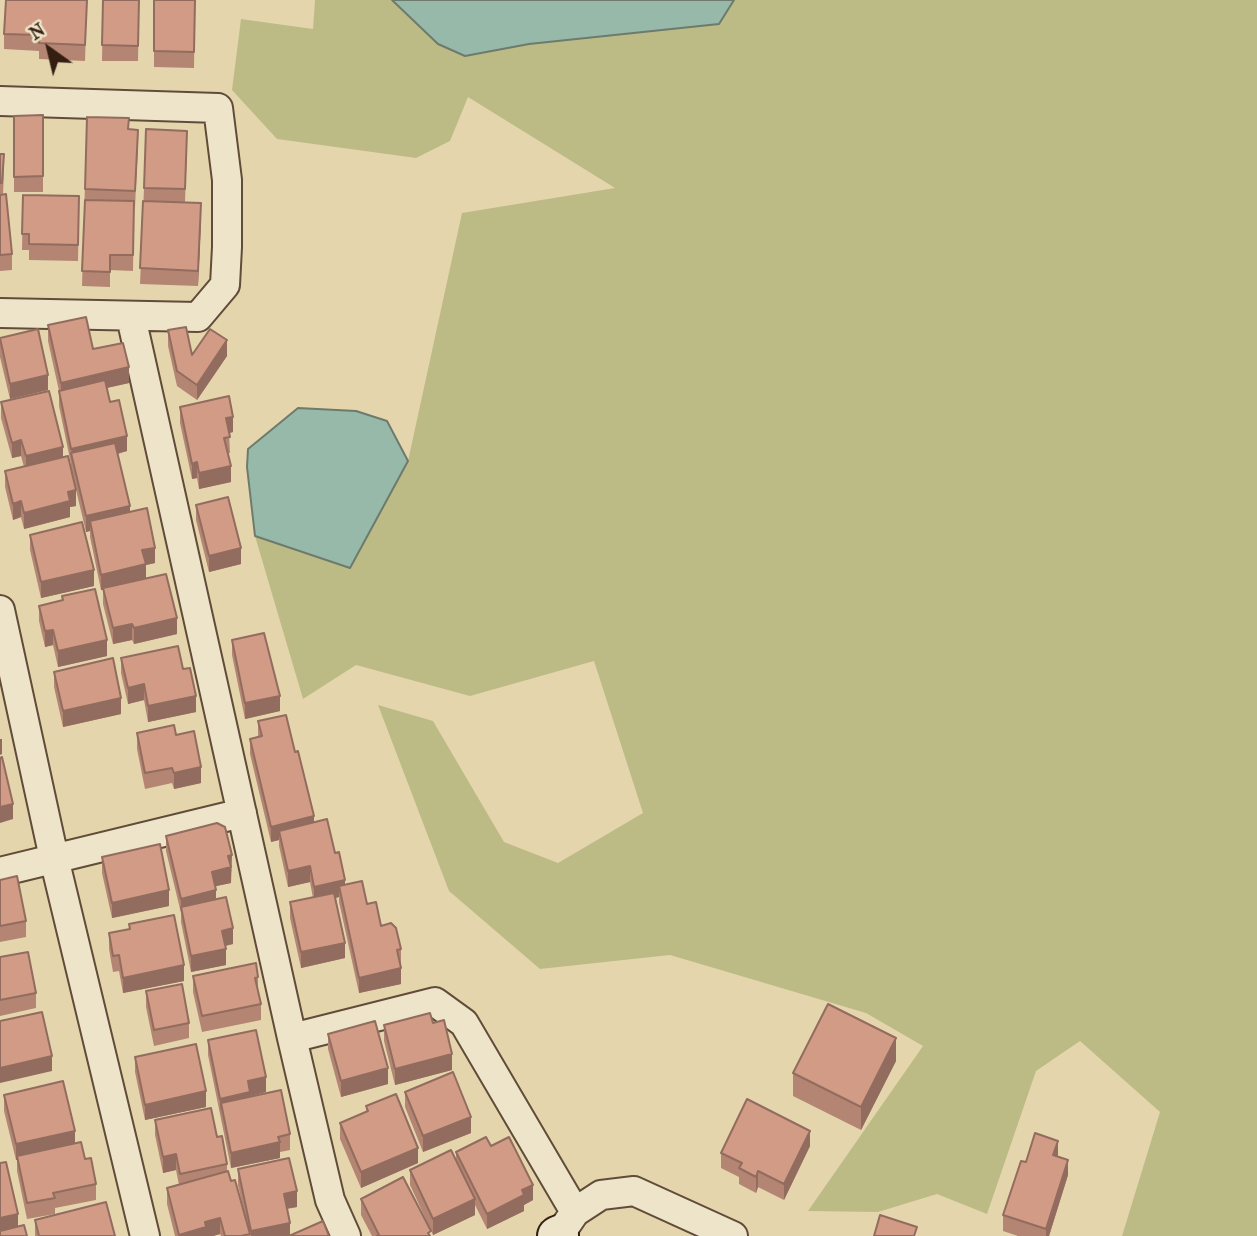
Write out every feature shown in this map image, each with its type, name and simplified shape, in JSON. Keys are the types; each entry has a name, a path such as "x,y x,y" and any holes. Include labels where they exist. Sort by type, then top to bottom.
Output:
{"street":[{"path":"0,101 218,108 228,180 225,285 198,317 0,313"},
{"path":"131,317 292,1038 330,1200 346,1236"},
{"path":"0,610 54,858 145,1236"},
{"path":"0,872 242,813"},
{"path":"292,1038 435,1002 464,1023 562,1230 601,1195 634,1191 733,1236"}],"shaded area":[{"path":"315,0 392,0 438,44 465,56 529,44 719,24 734,0 1257,0 1257,1236 1122,1236 1160,1112 1080,1041 1036,1071 987,1214 937,1194 878,1212 808,1211 923,1046 866,1013 670,955 540,969 449,891 378,705 433,721 504,842 558,863 643,813 594,661 470,696 356,665 303,699 255,536 350,568 408,461 462,213 615,188 468,97 450,141 416,158 277,139 232,90 241,19 313,29"},
{"path":"392,0 734,0 719,24 529,44 465,56 438,44"},
{"path":"298,408 356,411 387,421 408,461 350,568 255,536 247,467 248,449"}],"building":[{"path":"6,0 87,0 85,45 39,43 40,35 4,34"},
{"path":"103,0 139,0 138,46 102,45"},
{"path":"154,0 195,0 194,52 154,51"},
{"path":"43,115 43,176 14,177 14,116"},
{"path":"87,117 129,118 128,129 138,130 135,191 85,189"},
{"path":"146,129 187,131 185,189 144,188"},
{"path":"0,154 4,154 2,183 0,183"},
{"path":"6,194 12,254 0,255 0,195"},
{"path":"23,195 79,196 78,245 29,244 29,234 22,234"},
{"path":"85,200 134,201 133,255 110,255 110,272 82,271"},
{"path":"143,201 201,203 198,271 140,268"},
{"path":"86,317 93,349 123,343 129,367 61,383 48,325"},
{"path":"186,327 192,355 210,329 227,340 197,385 177,371 168,330"},
{"path":"38,329 48,375 10,384 0,338"},
{"path":"105,380 110,402 119,400 127,436 71,449 59,391"},
{"path":"49,391 63,447 26,456 21,440 12,443 1,402"},
{"path":"229,396 233,417 226,418 230,437 224,438 231,466 199,473 197,462 192,464 180,407"},
{"path":"115,443 130,506 86,516 71,453"},
{"path":"68,456 76,490 68,492 70,501 24,513 21,501 13,504 5,471"},
{"path":"228,497 241,548 209,556 196,505"},
{"path":"147,508 155,548 142,550 146,564 101,575 90,521"},
{"path":"82,522 94,570 41,582 30,535"},
{"path":"166,574 177,618 134,628 132,624 113,628 103,588"},
{"path":"95,589 107,640 58,651 53,630 45,631 39,606 63,600 62,596"},
{"path":"264,633 280,696 245,703 232,640"},
{"path":"178,646 183,669 190,668 196,696 148,706 144,684 128,688 121,658"},
{"path":"113,658 121,698 63,711 54,672"},
{"path":"286,715 314,816 271,827 250,739 262,736 258,721"},
{"path":"174,725 176,735 194,731 201,767 174,773 172,768 145,773 137,733"},
{"path":"2,757 13,804 0,807 0,758"},
{"path":"327,819 335,853 339,852 345,880 314,887 310,866 288,871 279,831"},
{"path":"217,823 225,827 232,855 228,856 231,867 212,872 216,890 181,899 166,836"},
{"path":"160,844 169,890 112,903 102,857"},
{"path":"17,876 26,921 0,926 0,880"},
{"path":"362,881 367,904 376,902 381,926 391,923 396,928 401,949 397,950 401,968 359,978 339,886"},
{"path":"334,893 345,943 301,952 290,902"},
{"path":"226,897 233,928 222,931 226,949 191,956 181,907"},
{"path":"174,915 184,965 123,978 119,955 113,956 109,933 130,929 129,924"},
{"path":"28,952 36,993 0,1000 0,957"},
{"path":"256,963 258,977 255,978 261,1004 202,1016 193,976"},
{"path":"182,984 189,1023 154,1030 146,991"},
{"path":"828,1004 896,1038 861,1107 793,1073"},
{"path":"42,1012 52,1056 0,1068 0,1021"},
{"path":"430,1013 433,1023 444,1020 452,1054 395,1069 384,1025"},
{"path":"375,1021 388,1068 341,1081 328,1034"},
{"path":"256,1030 266,1077 248,1081 250,1092 220,1099 208,1040"},
{"path":"196,1044 206,1091 145,1105 135,1057"},
{"path":"453,1072 471,1117 423,1136 405,1092"},
{"path":"63,1081 75,1131 16,1144 4,1095"},
{"path":"281,1090 290,1134 278,1137 280,1142 231,1153 221,1103"},
{"path":"396,1094 418,1148 361,1172 340,1123 368,1111 366,1106"},
{"path":"747,1099 810,1131 784,1184 758,1171 756,1177 739,1168 742,1163 721,1153"},
{"path":"211,1108 217,1137 222,1136 227,1164 180,1174 176,1154 163,1157 155,1120"},
{"path":"1035,1133 1058,1141 1053,1155 1068,1160 1046,1229 1003,1215 1021,1161 1026,1162"},
{"path":"486,1137 491,1146 509,1137 533,1185 522,1190 524,1195 487,1214 456,1152"},
{"path":"81,1142 85,1159 91,1158 96,1184 53,1193 55,1198 27,1203 17,1156"},
{"path":"451,1150 475,1199 433,1219 410,1170"},
{"path":"289,1158 297,1191 284,1194 290,1223 251,1231 238,1169"},
{"path":"6,1162 18,1214 0,1218 0,1163"},
{"path":"228,1171 231,1181 235,1180 250,1234 225,1236 220,1218 205,1222 206,1227 179,1235 167,1188"},
{"path":"403,1177 431,1231 428,1233 430,1236 377,1236 379,1235 361,1199"},
{"path":"106,1202 115,1236 39,1236 35,1220"},
{"path":"880,1215 917,1227 914,1236 874,1236"},
{"path":"323,1221 329,1236 289,1236"},
{"path":"24,1225 27,1236 0,1236 0,1231"}]}
